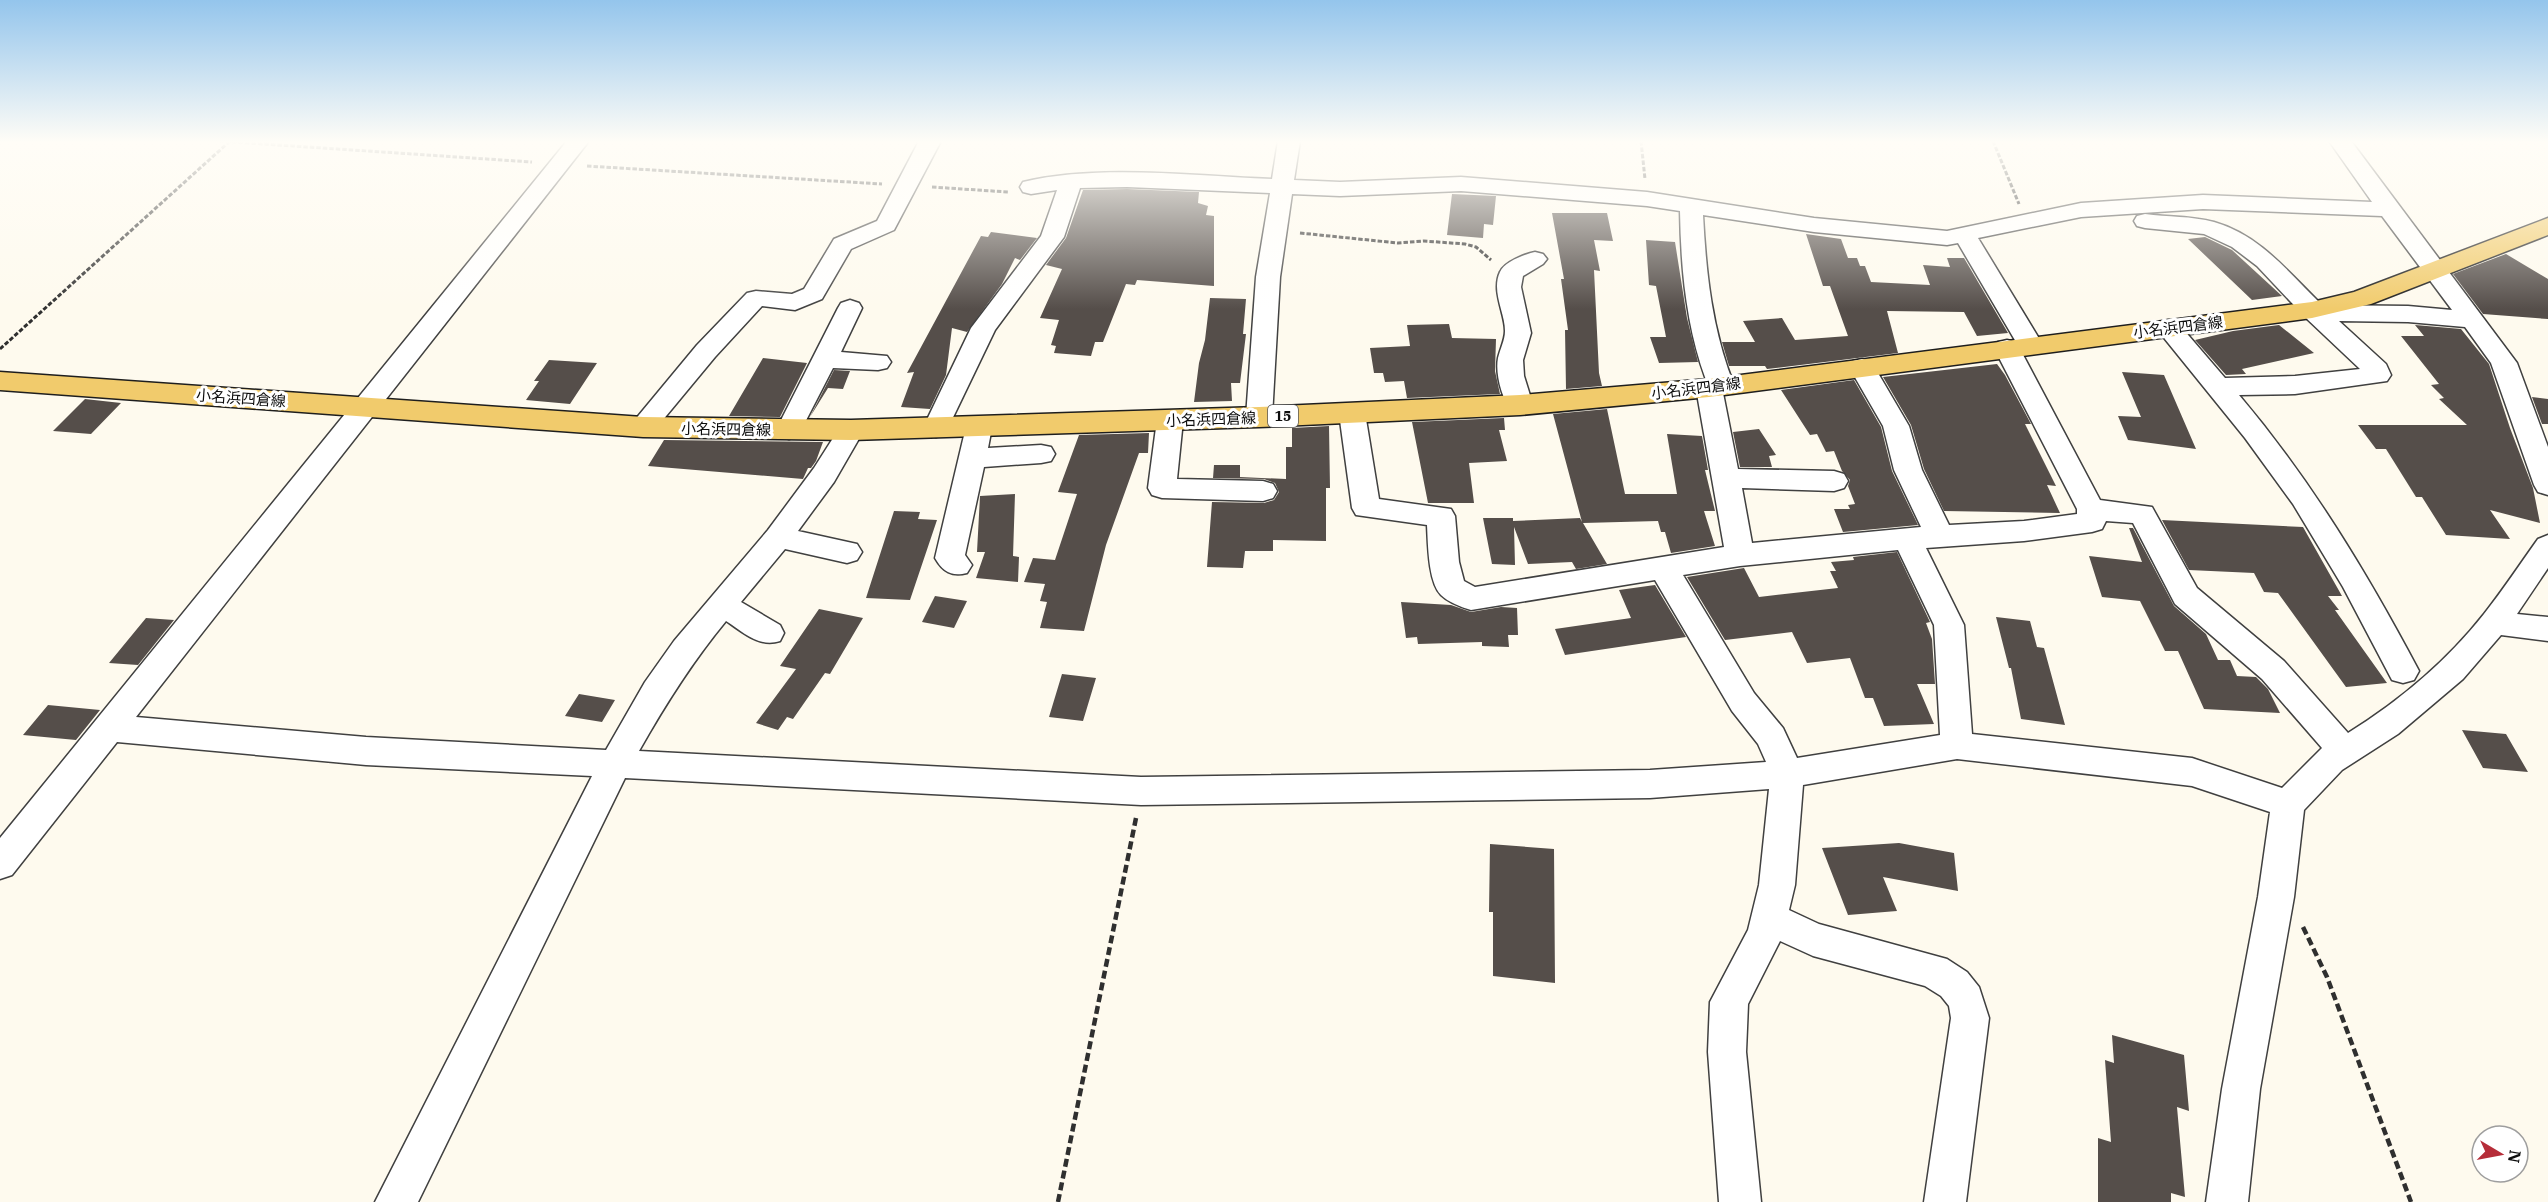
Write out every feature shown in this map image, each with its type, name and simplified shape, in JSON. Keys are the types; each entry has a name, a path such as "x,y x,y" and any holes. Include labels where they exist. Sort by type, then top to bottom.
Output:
{"main road":[{"name":"小名浜四倉線","path":"0,381 643,427 789,430 979,427 1520,405 1715,386 2168,328 2313,312 2362,298 2548,226"}],"street":[{"path":"0,864 368,407 533,197"},
{"path":"643,427 706,351 756,298 795,302 813,294 842,244 886,225 902,197"},
{"path":"936,428 983,327 1052,237 1066,197"},
{"path":"1259,417 1268,277 1280,197"},
{"path":"1623,197 1826,226 1947,238 2081,210 2107,208 2203,202 2389,209"},
{"path":"2380,197 2433,271 2504,363 2548,485"},
{"path":"1691,206 1693,272 1711,361 1740,555"},
{"path":"2107,208 2116,217 2192,225 2224,233 2240,242 2265,261 2313,312 2377,370 2378,375 2295,385 2218,387"},
{"path":"1352,413 1366,508 1441,516 1444,562 1451,587 1471,599 1740,555 1940,536 2024,531 2092,522 2091,509 2019,347 1964,234"},
{"path":"1520,405 1511,376 1510,360 1518,333 1510,298 1511,273 1535,259"},
{"path":"789,430 850,308"},
{"path":"2313,312 2408,314 2472,320"},
{"path":"2168,328 2270,450 2303,496 2339,555 2403,672"},
{"path":"826,359 878,362"},
{"path":"1862,367 1896,426 1908,470 1940,536"},
{"path":"1170,420 1162,488 1263,491"},
{"path":"957,565 950,558 979,427"},
{"path":"396,1202 614,766 656,691 685,649 778,537 824,475 851,430"},
{"path":"972,458 1041,454"},
{"path":"1727,478 1834,481"},
{"path":"2091,509 2142,514 2186,596 2273,670 2344,751"},
{"path":"778,537 847,552"},
{"path":"1907,539 1949,625 1957,746"},
{"path":"2226,1202 2241,1089 2277,888 2288,804 2330,760 2387,725 2452,670 2494,623 2548,546"},
{"path":"1664,569 1743,702 1772,737 1787,774 1777,885 1765,934 1729,1002 1726,1052 1740,1202"},
{"path":"720,606 735,612 769,633"},
{"path":"2494,623 2548,629"},
{"path":"111,728 366,751 614,766 1141,790 1650,784 1787,774 1957,746 2192,772 2288,804"},
{"path":"1769,918 1813,939 1934,971 1954,984 1966,999 1970,1018 1945,1202"}],"path":[{"path":"0,349 168,197"},
{"path":"2016,197 2026,222"},
{"path":"1275,230 1372,241 1465,244 1476,248 1511,273"},
{"path":"1058,1202 1141,790"},
{"path":"2277,888 2294,909 2327,977 2412,1202"}],"building":[{"path":"1080,197 1199,197 1198,203 1208,206 1206,215 1214,216 1214,286 1137,280 1135,285 1126,284 1103,342 1095,342 1091,356 1054,353 1056,346 1051,345 1059,320 1040,318 1062,269 1046,265 1066,238"},
{"path":"1452,197 1496,197 1493,225 1484,224 1483,238 1447,235"},
{"path":"1552,213 1607,213 1613,241 1594,240 1600,271 1594,270 1599,373 1602,386 1566,389 1565,330 1568,330 1561,279 1564,279"},
{"path":"991,232 1037,238 1020,260 1015,258 1002,284 967,332 952,328 946,375 930,409 901,407 914,372 907,373 981,236 988,237"},
{"path":"1806,234 1841,239 1848,258 1857,258 1860,266 1865,266 1871,282 1930,285 1923,265 1950,267 1947,258 1964,258 2008,333 1977,336 1964,312 1887,311 1898,353 1767,369 1765,366 1729,366 1722,342 1755,342 1743,321 1782,318 1795,340 1848,336 1830,286 1823,286"},
{"path":"2205,237 2232,250 2282,296 2252,300 2188,239"},
{"path":"1646,240 1675,242 1687,318 1698,362 1659,363 1650,337 1666,337 1656,286 1649,285"},
{"path":"2506,254 2548,279 2548,319 2483,314 2453,274"},
{"path":"1210,298 1246,299 1243,334 1246,334 1240,383 1231,383 1232,401 1194,402"},
{"path":"1449,324 1452,338 1496,339 1495,371 1500,394 1407,398 1404,381 1385,382 1383,373 1374,373 1370,348 1410,346 1407,325"},
{"path":"2279,325 2314,353 2242,369 2246,374 2226,375 2195,340 2233,331"},
{"path":"2415,325 2461,329 2489,364 2533,488 2540,523 2490,510 2510,539 2446,535 2422,497 2416,497 2386,449 2376,449 2358,425 2467,425 2439,399 2444,398 2431,385 2439,384 2401,336 2424,336"},
{"path":"763,358 807,363 780,417 729,416"},
{"path":"549,360 597,363 570,404 526,400 539,381 534,381"},
{"path":"1997,364 2031,424 2025,424 2056,486 2047,485 2060,513 1944,511 1924,469 1911,425 1883,377"},
{"path":"834,370 850,371 843,389 828,388 810,417"},
{"path":"2122,372 2164,375 2196,449 2128,440 2118,416 2141,417"},
{"path":"1854,380 1881,427 1892,471 1918,525 1843,532 1834,509 1850,509 1848,505 1855,504 1848,486 1850,480 1842,471 1834,451 1826,452 1817,434 1810,435 1781,390"},
{"path":"2532,397 2548,399 2548,424 2542,424"},
{"path":"85,399 121,403 91,434 53,431"},
{"path":"1607,409 1625,494 1677,494 1667,434 1702,436 1708,470 1705,470 1715,511 1704,511 1715,546 1671,553 1665,532 1661,532 1658,521 1583,523 1607,564 1576,569 1572,562 1528,564 1514,527 1515,565 1492,564 1483,518 1513,518 1513,521 1580,518 1582,522 1553,414"},
{"path":"1504,418 1505,430 1499,430 1507,461 1469,463 1474,503 1428,503 1412,422"},
{"path":"1329,426 1330,488 1326,488 1326,541 1273,540 1273,551 1245,551 1243,568 1207,567 1212,502 1264,503 1274,500 1279,492 1275,483 1264,479 1213,478 1214,465 1240,465 1240,477 1286,479 1286,447 1292,447 1292,428"},
{"path":"1759,429 1776,455 1769,456 1772,467 1740,467 1733,432"},
{"path":"1149,433 1148,453 1139,453 1106,545 1084,631 1040,628 1047,602 1040,601 1045,584 1024,582 1033,558 1055,560 1077,494 1058,492 1079,435"},
{"path":"664,440 823,442 816,461 811,468 808,468 803,479 648,466"},
{"path":"1015,494 1013,556 1019,557 1018,582 976,578 985,552 977,552 980,496"},
{"path":"894,511 920,512 918,519 937,520 910,600 866,598"},
{"path":"2162,520 2303,527 2342,596 2328,596 2339,610 2335,610 2387,683 2346,687 2278,593 2264,592 2254,573 2189,570"},
{"path":"2129,528 2133,528 2174,606 2206,634 2218,660 2230,660 2237,676 2256,677 2268,689 2280,713 2204,709 2178,651 2165,651 2140,601 2102,597 2089,556 2142,562"},
{"path":"1897,552 1930,622 1926,623 1932,639 1935,684 1917,684 1934,724 1884,726 1873,698 1865,698 1850,658 1807,663 1792,632 1725,640 1687,577 1744,568 1759,597 1838,588 1830,571 1836,571 1831,562"},
{"path":"1655,585 1686,637 1565,655 1555,629 1631,618 1619,590"},
{"path":"935,596 967,601 954,628 922,622"},
{"path":"1401,602 1451,605 1471,612 1501,607 1517,608 1518,635 1508,635 1509,647 1482,646 1482,642 1418,644 1417,637 1406,638"},
{"path":"819,609 863,618 830,674 825,673 793,719 787,717 778,730 756,723 796,669 780,666"},
{"path":"1996,617 2030,621 2037,647 2044,648 2065,725 2021,719 2011,668 2009,668"},
{"path":"146,618 174,620 138,665 109,663"},
{"path":"1062,674 1096,678 1083,721 1049,717"},
{"path":"579,694 615,700 602,722 565,716"},
{"path":"48,705 100,710 76,740 23,735"},
{"path":"2462,730 2506,734 2528,772 2483,768"},
{"path":"1899,843 1954,853 1958,891 1883,877 1897,911 1848,915 1822,848"},
{"path":"1490,844 1554,849 1555,983 1493,976 1493,912 1489,912"},
{"path":"2112,1035 2184,1055 2189,1111 2177,1107 2185,1197 2171,1193 2171,1202 2098,1202 2098,1138 2111,1142 2105,1060 2114,1063"}]}
